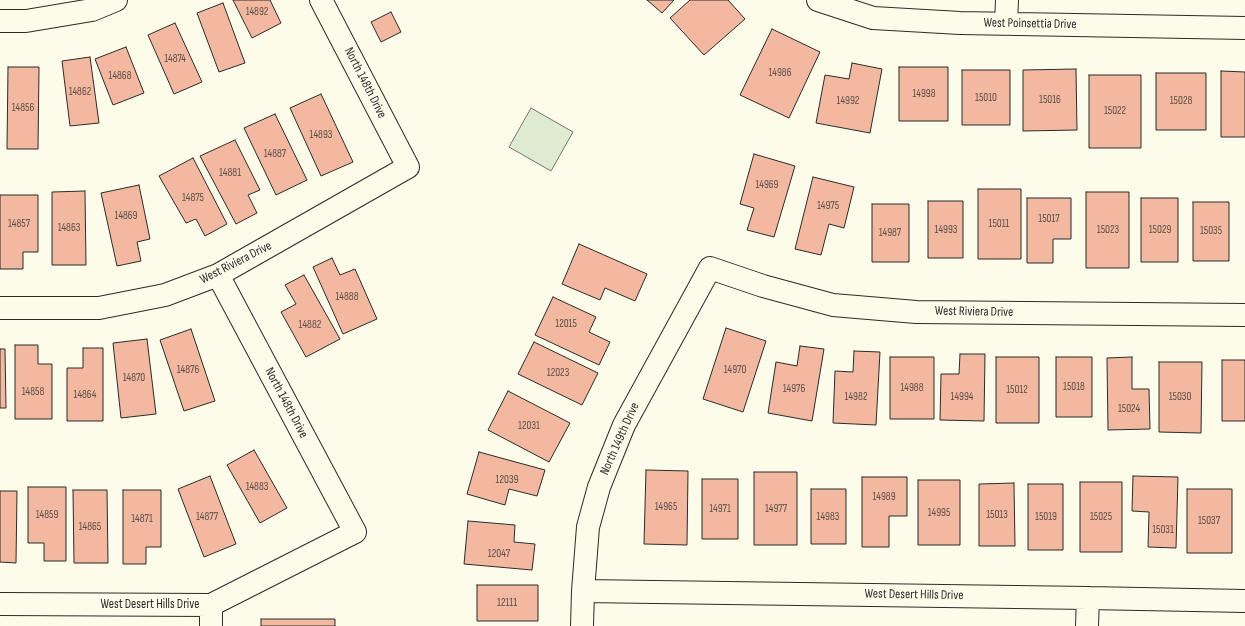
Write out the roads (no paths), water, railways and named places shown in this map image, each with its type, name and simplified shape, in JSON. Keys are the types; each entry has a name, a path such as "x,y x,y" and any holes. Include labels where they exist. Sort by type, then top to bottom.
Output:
{"street":[{"path":"0,20 26,20 92,10 116,0"},
{"name":"North 148th Drive","path":"321,0 408,167"},
{"name":"West Poinsettia Drive","path":"818,0 873,18 960,23 1245,28"},
{"path":"1006,0 1006,24"},
{"name":"West Riviera Drive","path":"0,308 99,308 165,295 218,275 408,167"},
{"name":"West Riviera Drive","path":"710,268 763,286 833,305 916,312 1245,314"},
{"name":"North 149th Drive","path":"582,626 588,527 599,487 624,425 710,268"},
{"name":"North 148th Drive","path":"218,275 354,532"},
{"name":"West Desert Hills Drive","path":"0,604 211,616 354,532"},
{"name":"West Desert Hills Drive","path":"583,591 1245,601"},
{"path":"1087,626 1088,598"}]}
